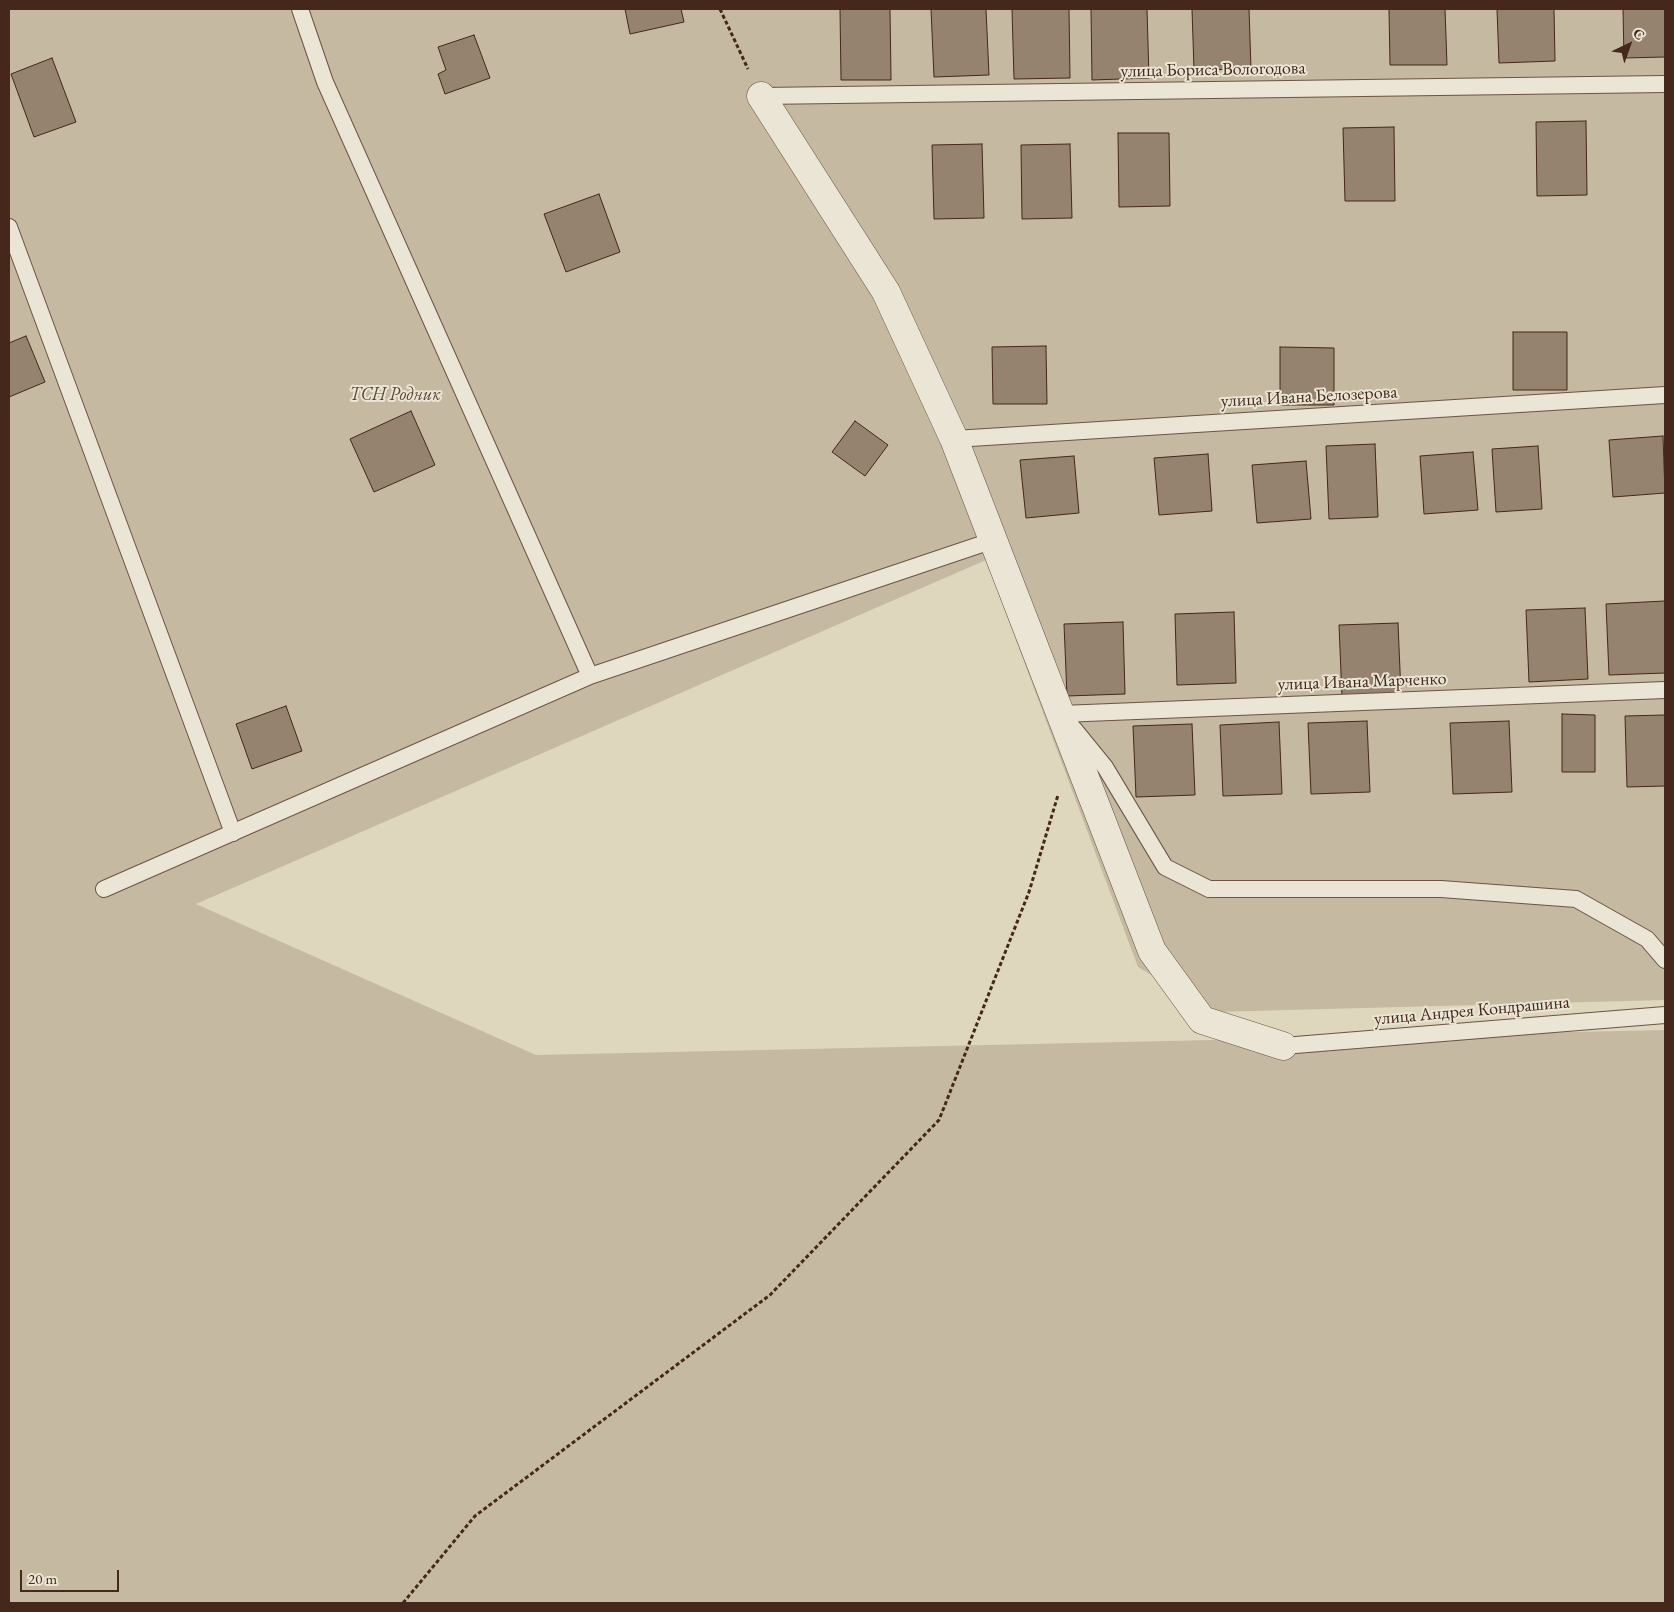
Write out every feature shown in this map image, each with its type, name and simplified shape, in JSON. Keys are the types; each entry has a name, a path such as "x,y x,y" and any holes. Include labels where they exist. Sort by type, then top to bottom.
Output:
{"street":[{"path":"761,96 886,292 954,439 1152,951 1202,1020 1283,1046"}],"lane":[{"path":"300,9 326,82 590,676"},
{"name":"улица Бориса Вологодова","path":"761,96 1665,84"},
{"path":"9,227 233,833"},
{"name":"улица Ивана Белозерова","path":"954,439 1665,395"},
{"path":"104,889 590,676 994,540"},
{"name":"улица Ивана Марченко","path":"1061,714 1665,690"},
{"path":"1061,714 1106,767 1165,867 1209,889 1442,889 1576,898 1648,939 1665,960"},
{"name":"улица Андрея Кондрашина","path":"1283,1046 1665,1015"}],"path":[{"path":"720,9 761,96"},
{"path":"403,1603 475,1516 770,1295 939,1120 1029,892 1059,792"}],"green space":[{"name":"ТСН Родник","path":"9,9 1665,9 1665,1000 1213,1012 1138,967 986,560 196,904 536,1055 1665,1030 1665,1603 9,1603"}],"building":[{"path":"625,9 681,9 684,22 630,34"},
{"path":"840,9 890,9 891,80 841,80"},
{"path":"931,9 986,9 989,75 934,77"},
{"path":"1012,9 1069,9 1070,78 1014,79"},
{"path":"1091,9 1147,9 1149,78 1092,80"},
{"path":"1192,9 1249,9 1251,69 1194,70"},
{"path":"1389,9 1445,9 1447,65 1390,65"},
{"path":"1497,9 1554,9 1555,61 1499,63"},
{"path":"1623,9 1665,9 1665,57 1624,58"},
{"path":"474,35 490,78 445,94 438,74 446,70 438,47"},
{"path":"52,58 76,122 34,137 11,74"},
{"path":"1586,121 1587,195 1537,196 1536,122"},
{"path":"1394,127 1395,201 1345,201 1343,128"},
{"path":"1118,133 1169,133 1170,206 1119,207"},
{"path":"982,144 984,218 934,219 932,145"},
{"path":"1070,144 1072,218 1022,219 1021,145"},
{"path":"599,194 620,252 566,272 544,214"},
{"path":"1513,332 1567,332 1567,390 1513,390"},
{"path":"26,336 45,382 9,397 9,343"},
{"path":"1046,346 1047,404 993,404 992,347"},
{"path":"1280,347 1334,348 1334,405 1280,405"},
{"path":"411,411 435,465 374,492 350,439"},
{"path":"855,421 888,445 865,476 832,452"},
{"path":"1663,436 1665,493 1613,497 1609,440"},
{"path":"1375,444 1378,517 1329,519 1326,446"},
{"path":"1538,446 1542,509 1496,512 1492,449"},
{"path":"1473,452 1478,510 1424,514 1420,456"},
{"path":"1208,454 1212,511 1159,515 1154,458"},
{"path":"1074,456 1079,513 1026,518 1020,460"},
{"path":"1306,461 1311,519 1257,523 1252,465"},
{"path":"1665,601 1665,673 1609,675 1606,604"},
{"path":"1585,608 1588,679 1529,682 1526,610"},
{"path":"1234,612 1236,683 1177,685 1175,614"},
{"path":"1123,622 1125,694 1067,696 1064,624"},
{"path":"1398,623 1401,694 1342,697 1339,625"},
{"path":"286,706 302,751 252,769 236,724"},
{"path":"1562,714 1595,715 1595,772 1562,772"},
{"path":"1665,715 1665,786 1627,787 1625,716"},
{"path":"1367,721 1370,792 1311,794 1308,723"},
{"path":"1509,721 1512,792 1453,794 1450,723"},
{"path":"1279,722 1282,794 1223,796 1220,725"},
{"path":"1192,724 1195,795 1136,797 1133,726"}]}
